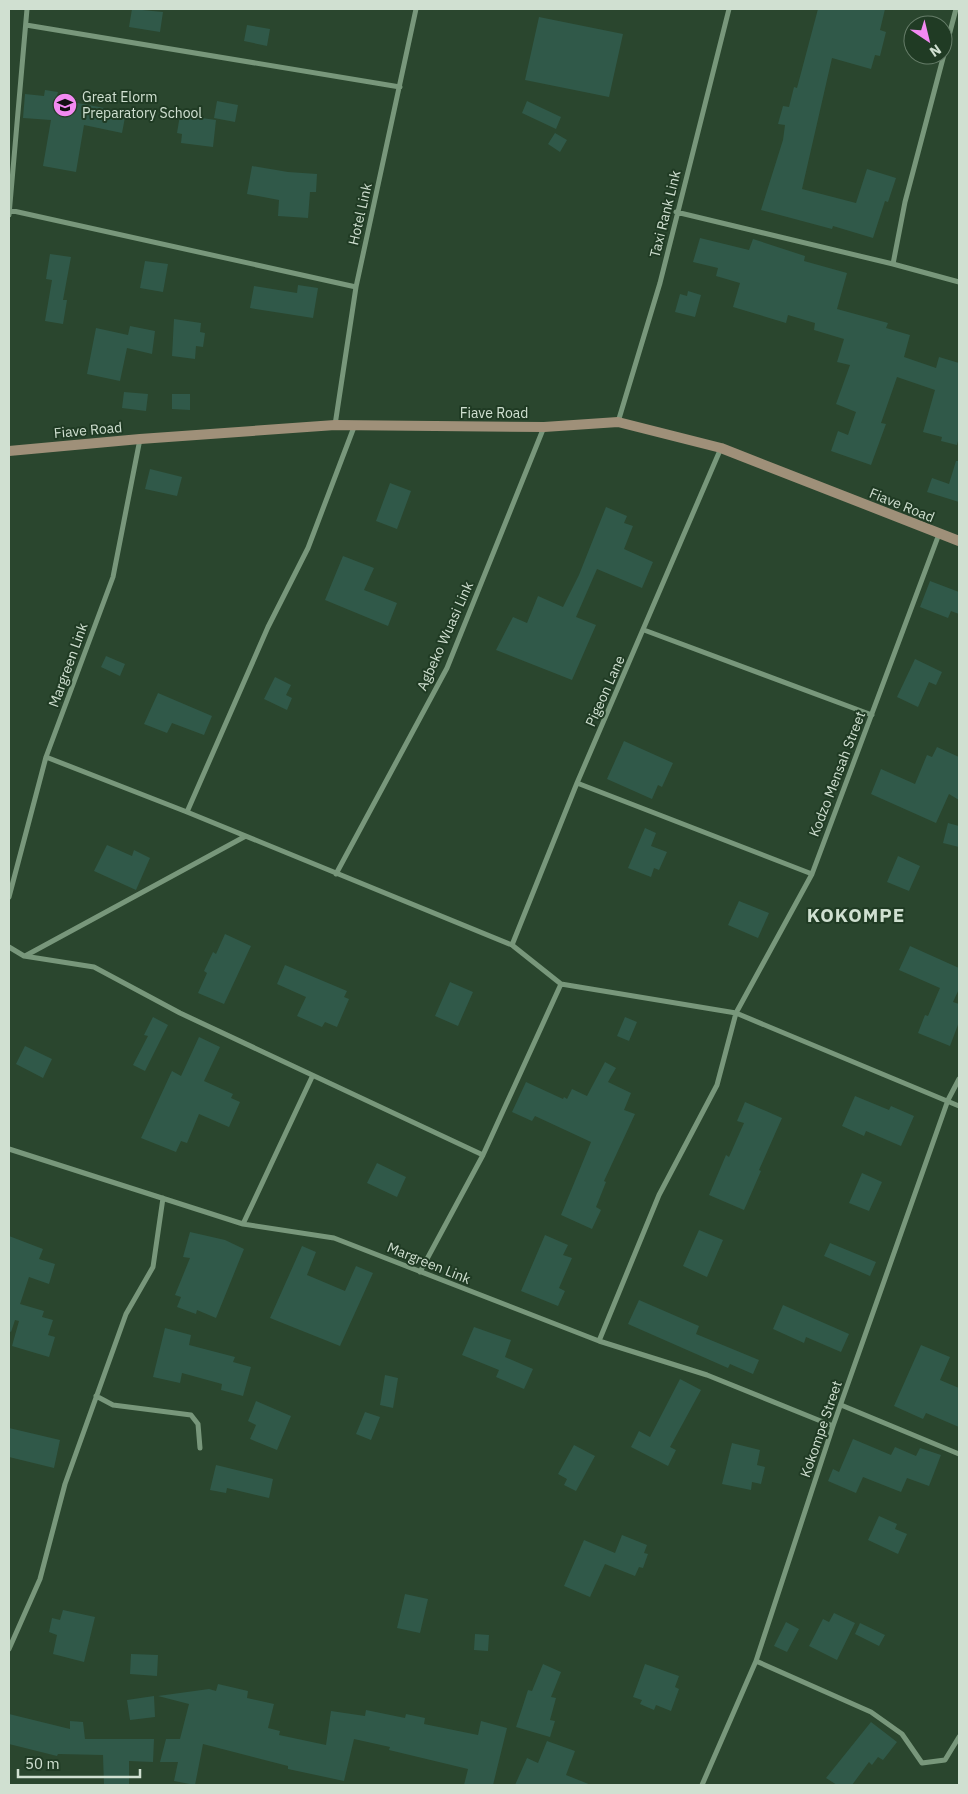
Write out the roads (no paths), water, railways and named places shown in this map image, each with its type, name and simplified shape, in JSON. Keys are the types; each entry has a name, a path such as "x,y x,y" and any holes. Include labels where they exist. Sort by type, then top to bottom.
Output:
{"street":[{"path":"9,215 27,9"},
{"name":"Hotel Link","path":"335,425 356,287 416,9"},
{"name":"Taxi Rank Link","path":"618,422 660,283 676,212 729,9"},
{"path":"893,264 905,202 956,9"},
{"path":"26,25 400,87"},
{"path":"9,210 356,287"},
{"path":"676,212 893,264 959,282"},
{"name":"Fiave Road","path":"9,451 140,439 335,425 354,427 544,427 618,422 721,448 959,541"},
{"path":"187,812 268,627 308,548 354,427"},
{"name":"Agbeko Wuasi Link","path":"336,874 447,668 544,427"},
{"name":"Margreen Link","path":"9,897 46,757 113,577 140,439"},
{"name":"Pigeon Lane","path":"512,944 577,783 721,448"},
{"name":"Kodzo Mensah Street","path":"599,1341 659,1195 717,1085 736,1013 812,874 939,534"},
{"path":"644,630 872,715"},
{"path":"46,757 512,944 561,984 736,1013 959,1106"},
{"path":"577,783 812,874"},
{"path":"24,956 244,837"},
{"path":"9,948 24,956 94,967 180,1013 483,1155"},
{"path":"420,1272 483,1155 561,984"},
{"path":"244,1224 312,1076"},
{"name":"Kokompe Street","path":"702,1785 756,1661 833,1426 948,1100 959,1079"},
{"name":"Margreen Link","path":"9,1149 244,1224 334,1238 599,1341 707,1375 833,1426"},
{"path":"9,1649 40,1579 65,1484 126,1314 153,1267 163,1198"},
{"path":"96,1396 113,1406 191,1415 198,1424 200,1448"},
{"path":"841,1405 959,1454"},
{"path":"756,1661 871,1712 902,1734 922,1763 945,1760 959,1737"}],"place":[{"name":"Great Elorm Preparatory School","path":"65,105"}],"district":[{"name":"KOKOMPE","path":"856,915"}]}
